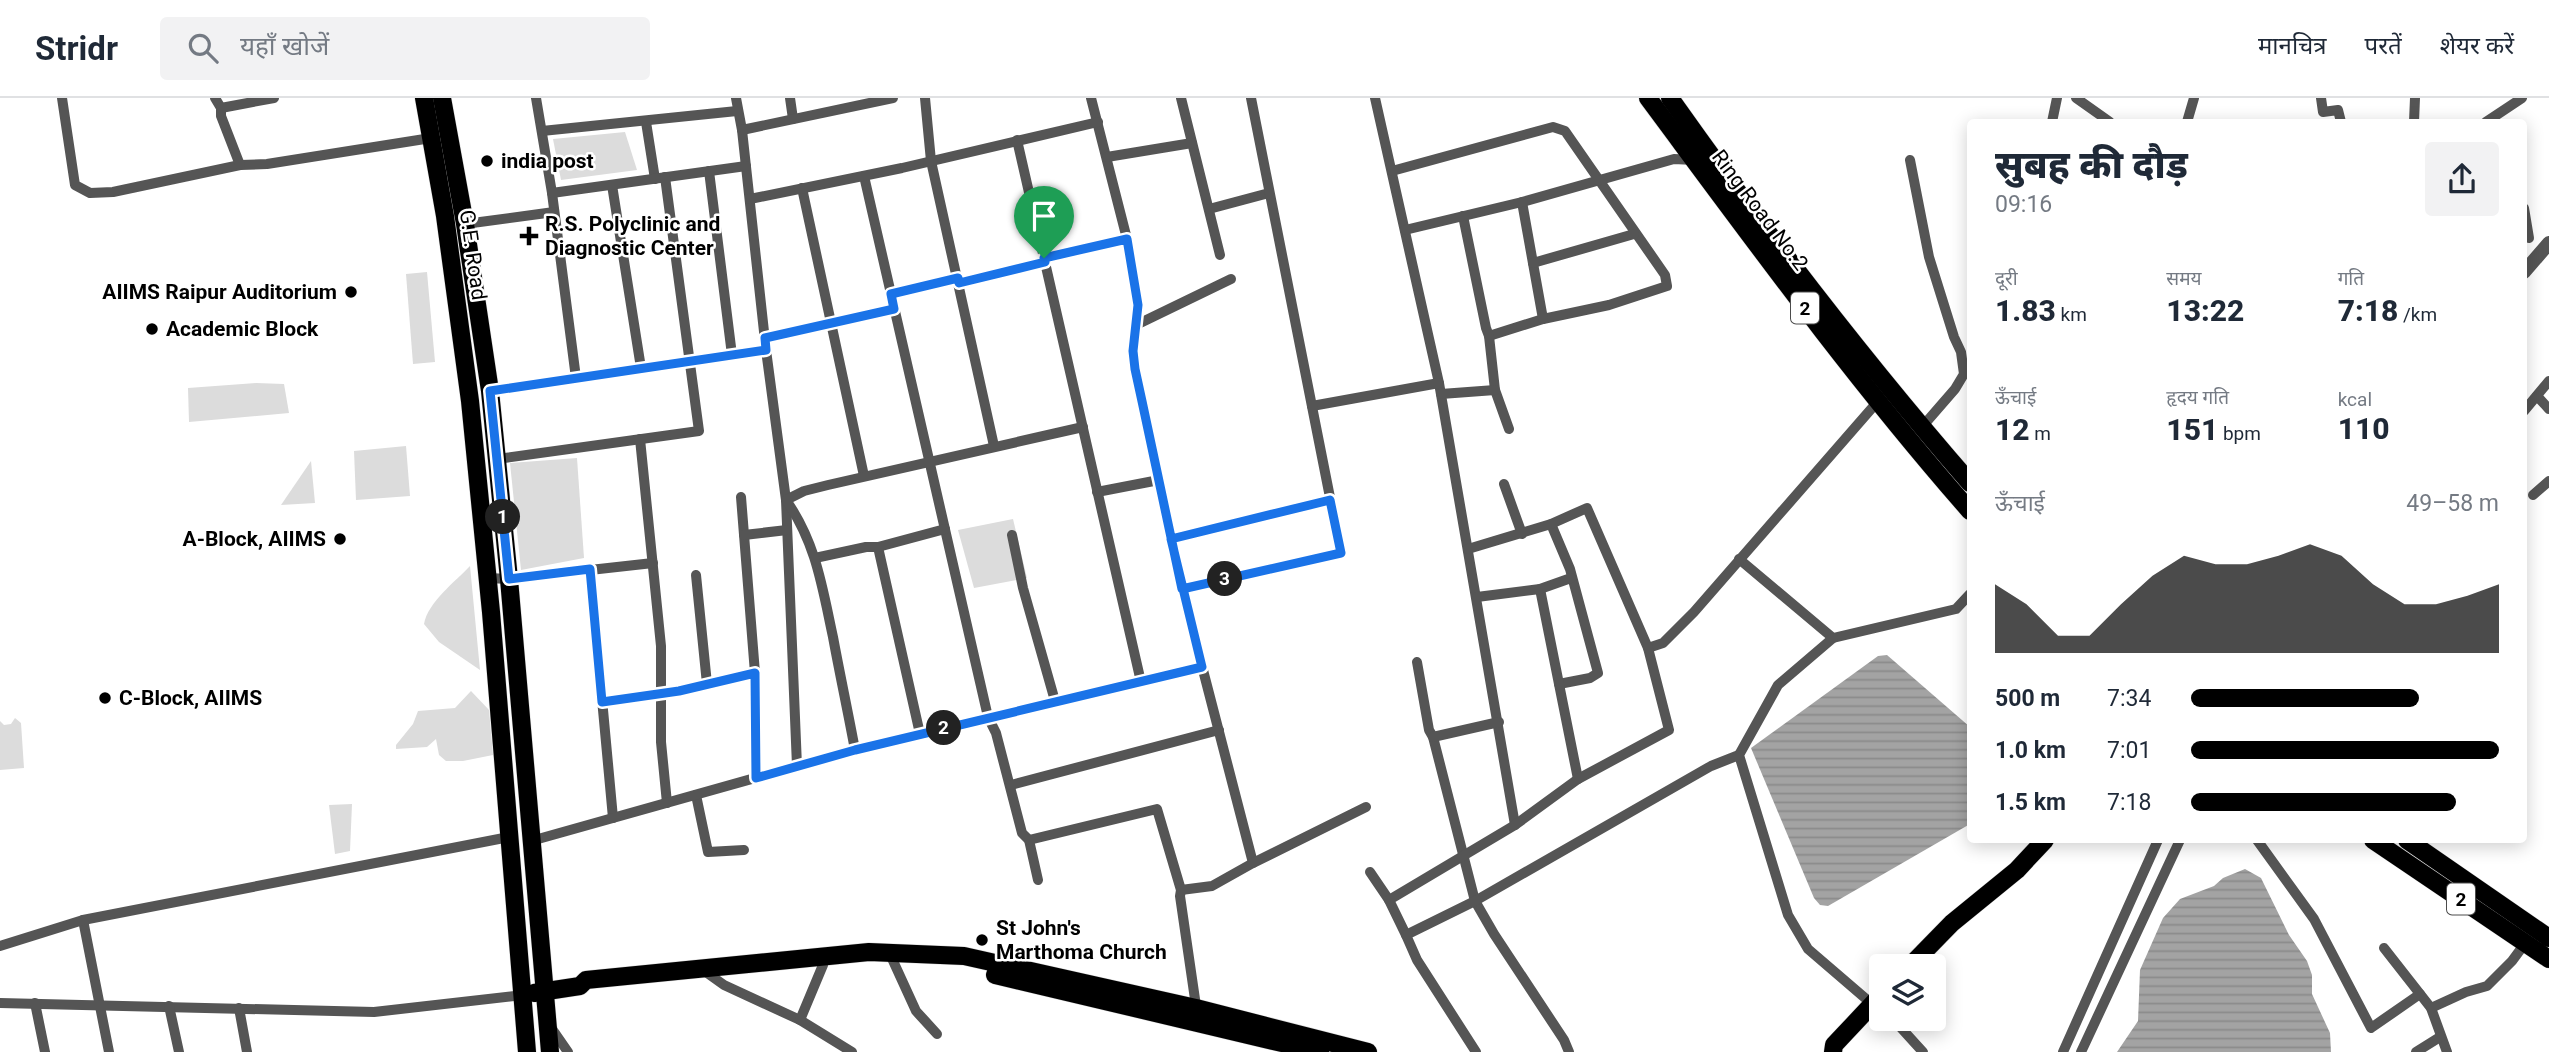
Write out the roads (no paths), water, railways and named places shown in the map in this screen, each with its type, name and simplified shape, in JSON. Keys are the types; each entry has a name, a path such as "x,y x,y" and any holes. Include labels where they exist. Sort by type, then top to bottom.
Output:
{"main road":[{"name":"G.E. Road","path":"424,98 445,216 472,420 488,578 527,1052"},
{"path":"442,98 465,224 490,391 550,1052"},
{"name":"Ring Road No.2","path":"1648,98 1816,323 1967,507"},
{"name":"Ring Road No.2","path":"1670,98 1823,306 1922,427 1967,473"},
{"path":"1922,954 1952,923 2006,886 2042,843"},
{"path":"1937,954 2006,886 2056,843"},
{"name":"2","path":"2378,843 2549,959"},
{"name":"2","path":"2411,843 2549,938"},
{"path":"708,974 827,955 964,956 1197,1016 1320,1052"},
{"path":"523,996 580,986 586,980 823,965 891,956"},
{"path":"1833,1052 1834,1045 1869,1013"},
{"path":"1197,1016 1368,1052"},
{"path":"1840,1052 1869,1016"}],"street":[{"path":"62,98 75,185 90,193 113,192 240,165 267,164 431,138"},
{"path":"240,165 218,103 273,98"},
{"path":"536,98 552,193 576,378"},
{"path":"736,98 743,130 786,500 797,766"},
{"path":"790,98 793,119"},
{"path":"743,130 893,98"},
{"path":"925,98 931,161 994,446"},
{"path":"1091,98 1127,239 1138,305 1133,351 1135,369 1182,589 1253,863"},
{"path":"1181,98 1220,255"},
{"path":"1182,589 1341,553 1251,98"},
{"path":"1376,98 1440,388 1515,825"},
{"path":"2053,119 2057,98"},
{"path":"2076,98 2106,119"},
{"path":"2188,119 2194,98"},
{"path":"2321,98 2323,112 2338,110 2340,119"},
{"path":"2414,119 2415,98"},
{"path":"2496,119 2520,98"},
{"path":"542,131 737,111"},
{"path":"497,459 699,431 660,178 646,122"},
{"path":"750,199 864,176 1098,122"},
{"path":"1392,171 1553,127 1565,131 1665,275 1667,286 1609,305 1543,319 1489,336"},
{"path":"1017,140 1141,681"},
{"path":"1107,158 1192,143"},
{"path":"1405,230 1522,202 1674,159 1694,160"},
{"path":"1910,160 1929,257 1961,352 1964,374 1955,389 1922,427"},
{"path":"552,193 746,166"},
{"path":"709,171 732,355"},
{"path":"864,176 988,718 996,733 1023,833 1029,840 1038,880"},
{"path":"612,184 641,368"},
{"path":"802,188 864,476"},
{"path":"1209,209 1269,193"},
{"path":"1522,202 1543,319"},
{"path":"465,224 554,212"},
{"path":"1463,216 1489,336 1495,390 1509,429"},
{"path":"1533,263 1634,234"},
{"path":"2527,238 2548,244 2527,268"},
{"path":"891,294 1127,239"},
{"path":"1136,325 1231,279"},
{"path":"490,391 732,355 831,324 894,309"},
{"path":"2527,408 2549,381"},
{"path":"1312,406 1440,388 1495,390"},
{"path":"2537,396 2549,409"},
{"path":"1648,648 1662,643 1694,612 1878,400"},
{"path":"786,500 804,491 864,476 1083,427"},
{"path":"640,439 661,646 662,741 667,803"},
{"path":"1097,492 1159,480"},
{"path":"2533,495 2549,481"},
{"path":"1504,484 1522,534"},
{"path":"741,497 755,673 756,778"},
{"path":"786,500 803,523 815,558 855,750"},
{"path":"1171,539 1330,500"},
{"path":"1389,900 1515,825 1578,779 1669,730 1648,648 1587,508 1522,534 1468,549"},
{"path":"1551,524 1570,569 1598,673 1590,678 1559,684"},
{"path":"815,558 878,547 945,529"},
{"path":"744,536 787,530"},
{"path":"1013,536 1023,588 1055,701"},
{"path":"878,547 920,734"},
{"path":"1739,559 1833,638"},
{"path":"488,578 509,579 653,563"},
{"path":"590,569 613,818"},
{"path":"696,575 707,684"},
{"path":"1476,597 1540,589 1571,578"},
{"path":"1540,589 1578,779"},
{"path":"1406,935 1475,901 1711,766 1739,755 1778,685 1833,638 1956,609 1967,597"},
{"path":"1417,662 1429,730 1475,901 1569,1052"},
{"path":"531,841 855,750 1202,667"},
{"path":"602,702 661,694 755,673"},
{"path":"1433,737 1499,722"},
{"path":"1011,785 1219,730"},
{"path":"1739,755 1788,915 1808,949 1869,996"},
{"path":"696,795 708,852 744,850"},
{"path":"1181,890 1212,886 1366,807"},
{"path":"1029,840 1157,808 1181,890 1197,1016"},
{"path":"0,946 83,920 509,837"},
{"path":"2063,1052 2157,843"},
{"path":"2081,1052 2179,843"},
{"path":"2259,843 2314,919 2371,1028 2420,994"},
{"path":"1370,873 1389,900 1417,960 1476,1052"},
{"path":"83,920 109,1052"},
{"path":"2431,1008 2487,986 2512,961 2526,942"},
{"path":"2384,948 2431,1008 2447,1052"},
{"path":"891,956 916,1011 937,1034"},
{"path":"800,1020 823,965"},
{"path":"708,974 724,985 800,1020 852,1052"},
{"path":"0,1003 374,1012 523,996"},
{"path":"35,1003 44,1052"},
{"path":"169,1006 178,1052"},
{"path":"239,1008 247,1052"},
{"path":"548,1024 568,1052"},
{"path":"1904,1031 1923,1052"},
{"path":"2416,1052 2440,1037"}],"place":[{"name":"india post","path":"487,161"},
{"name":"R.S. Polyclinic and Diagnostic Center","path":"529,236"},
{"name":"AIIMS Raipur Auditorium","path":"351,292"},
{"name":"Academic Block","path":"152,329"},
{"name":"A-Block, AIIMS","path":"340,539"},
{"name":"C-Block, AIIMS","path":"105,698"},
{"name":"St John's Marthoma Church","path":"982,940"}]}
